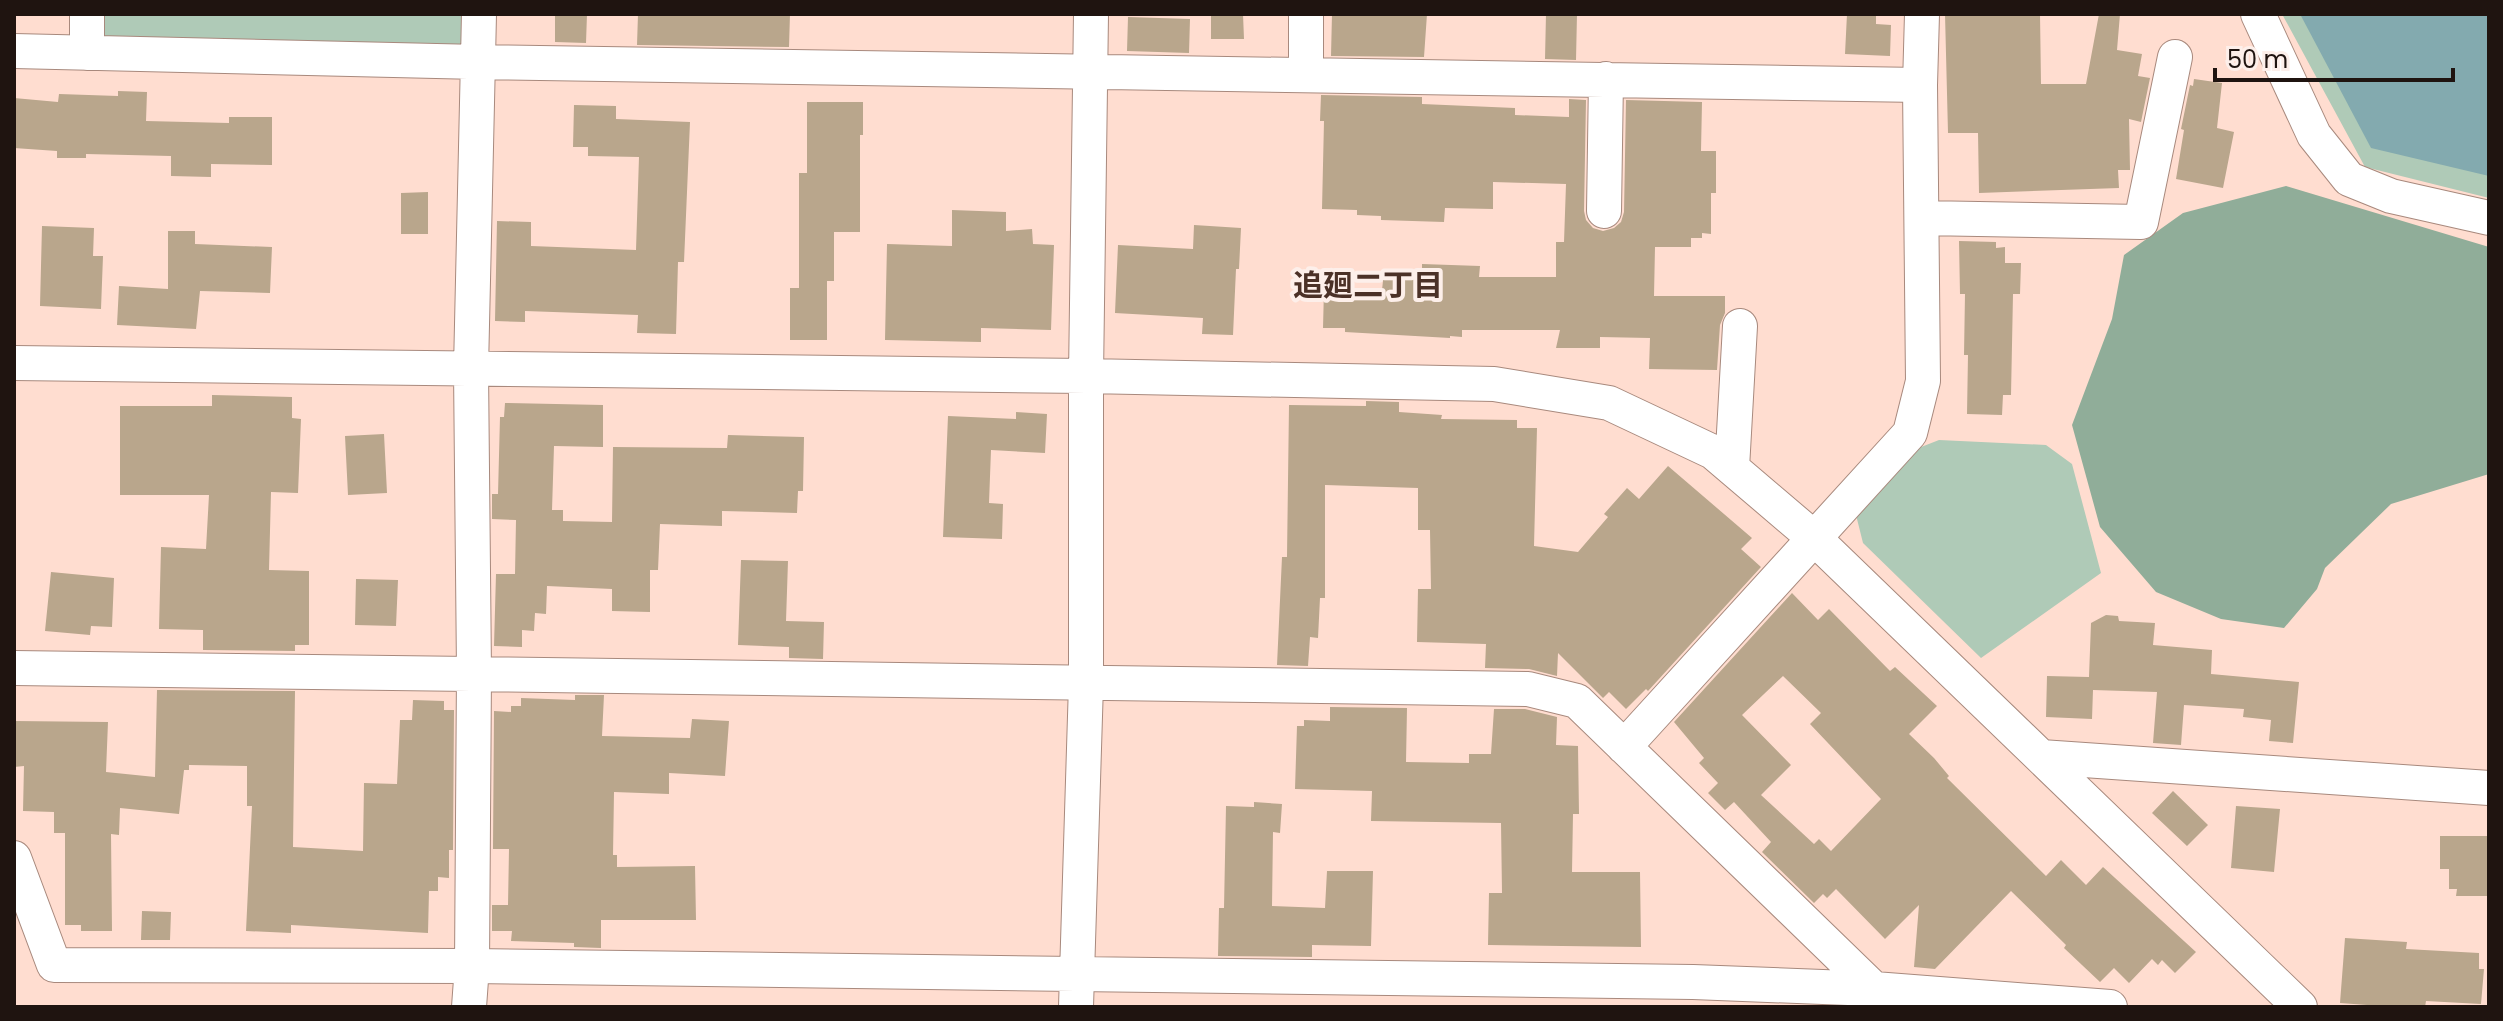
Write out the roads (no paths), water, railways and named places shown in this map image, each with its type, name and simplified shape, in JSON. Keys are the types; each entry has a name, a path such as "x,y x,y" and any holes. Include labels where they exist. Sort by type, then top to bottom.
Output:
{"street":[{"path":"87,14 87,53"},
{"path":"469,1007 474,672 471,369 479,14"},
{"path":"1076,991 1086,684 1091,14"},
{"path":"1306,14 1306,74"},
{"path":"1624,747 1910,433 1923,381 1922,14"},
{"path":"2258,14 2314,135 2349,179 2391,196 2489,218"},
{"path":"14,51 479,62 1920,85"},
{"path":"1923,218 2141,222 2175,57"},
{"path":"1604,211 1606,79"},
{"path":"1732,468 1740,326"},
{"path":"14,363 1494,384 1609,403 1713,452 1814,538 2300,1007"},
{"path":"14,668 1528,689 1577,701 1874,989"},
{"path":"2041,757 2489,788"},
{"path":"14,858 54,965 472,966 1076,991 1692,995 1874,989 2110,1007"}],"water":[{"path":"2300,14 2489,14 2489,176 2371,148"}],"district":[{"name":"追廻二丁目","path":"1368,285"}]}
